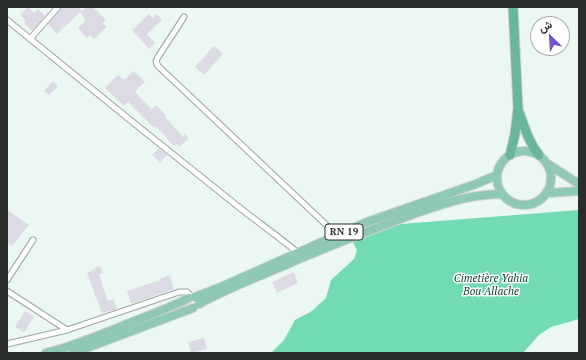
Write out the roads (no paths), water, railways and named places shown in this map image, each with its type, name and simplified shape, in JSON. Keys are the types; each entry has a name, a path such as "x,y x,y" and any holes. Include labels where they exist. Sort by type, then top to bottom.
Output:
{"highway":[{"path":"510,154 515,134 518,108 513,7"},
{"path":"518,108 531,145 539,155"}],"main road":[{"path":"547,163 550,170 550,186 547,193 541,199 533,204 516,204 508,200 502,194 499,189 497,175 501,164 510,154 517,152 525,151 539,155 547,163 579,184"},
{"name":"RN 19","path":"46,353 103,334 192,297 221,287 367,222 476,184 497,175"},
{"path":"547,193 579,191"},
{"name":"RN 19","path":"73,353 196,306 223,292 317,252 424,210 474,196 502,194"},
{"path":"192,297 199,300 196,306"}],"street":[{"path":"30,39 58,7"},
{"path":"184,17 158,57 156,61 158,66 336,235"},
{"path":"7,20 97,95 298,252"},
{"path":"7,280 33,240"},
{"path":"7,290 67,330"},
{"path":"7,344 67,330 179,292 187,292 192,297"}],"park label":[{"name":"Cimetière Yahia Bou Allache","path":"491,285"}]}
